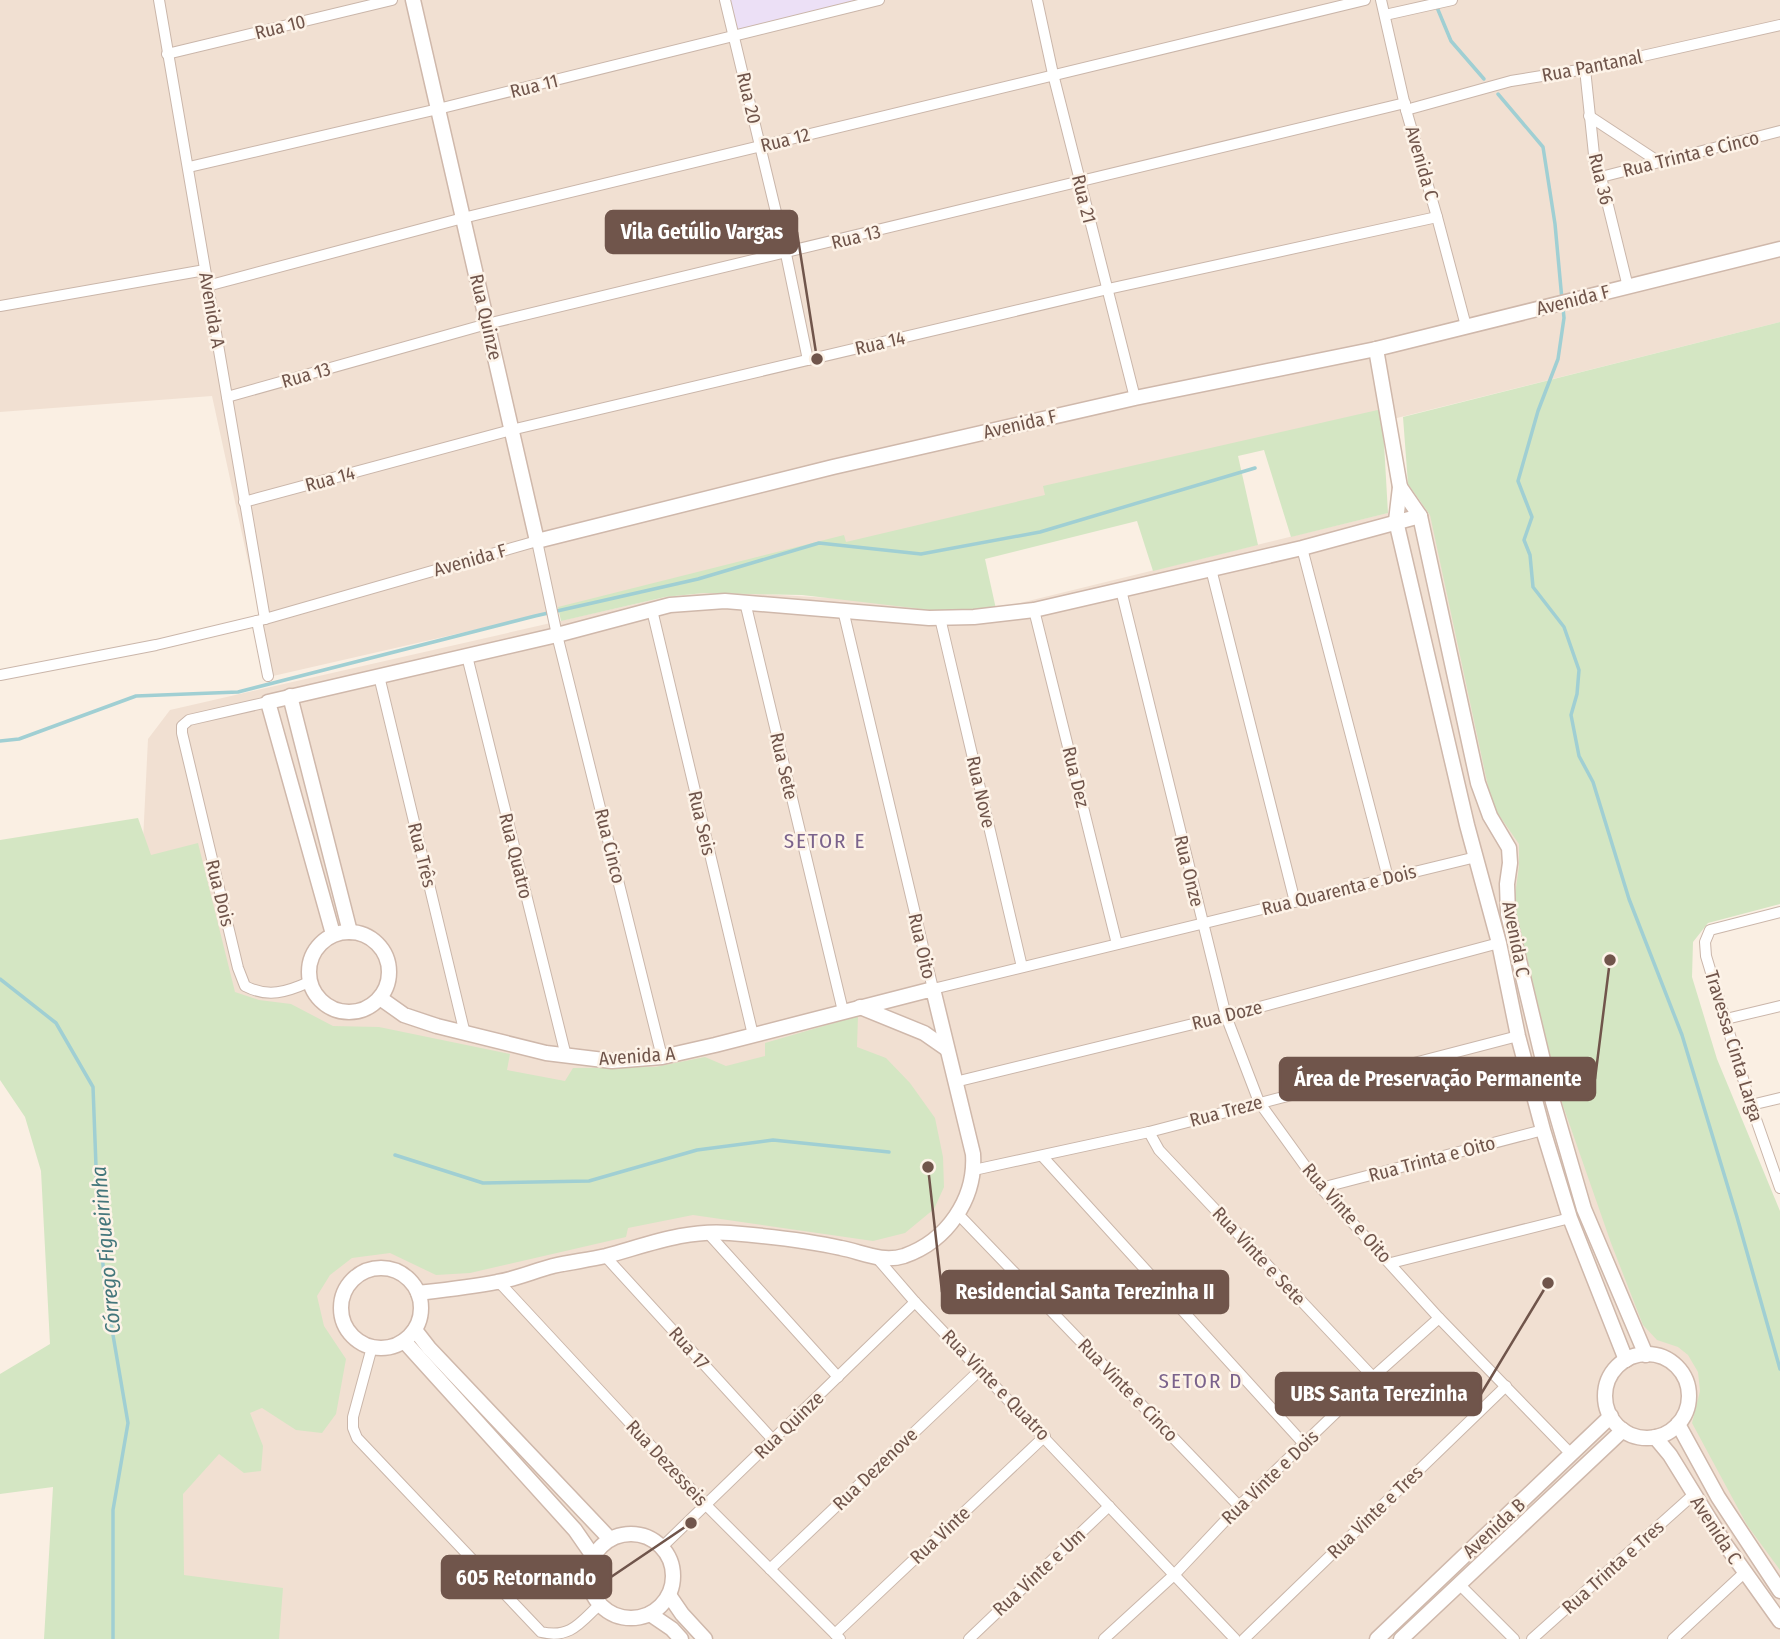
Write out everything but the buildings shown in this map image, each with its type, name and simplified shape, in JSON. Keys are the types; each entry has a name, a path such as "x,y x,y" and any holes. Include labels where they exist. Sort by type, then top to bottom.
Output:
{"street":[{"name":"Avenida A","path":"159,0 244,502 268,676"},
{"name":"Rua 10","path":"167,54 392,0"},
{"name":"Rua Quinze","path":"413,0 557,635"},
{"name":"Rua 20","path":"725,0 786,254 808,360"},
{"name":"Rua 11","path":"189,167 438,109 878,0"},
{"name":"Rua 21","path":"1037,0 1053,74 1135,398"},
{"name":"Rua 12","path":"207,286 463,218 1365,0"},
{"name":"Avenida C","path":"1381,0 1405,106 1466,326"},
{"path":"1385,15 1452,0"},
{"name":"Rua Pantanal","path":"1405,106 1780,25"},
{"name":"Rua 36","path":"1585,69 1595,164 1601,177 1628,287"},
{"name":"Rua 13","path":"227,397 487,324 1405,106"},
{"path":"1589,116 1659,162"},
{"name":"Rua Trinta e Cinco","path":"1601,177 1780,131"},
{"name":"Rua 14","path":"244,502 512,430 1108,289 1437,217"},
{"name":"Avenida F","path":"0,674 156,645 261,620 537,541 846,464 1135,398 1376,349 1780,249"},
{"path":"0,306 205,270"},
{"path":"333,934 268,702 557,635 670,605 725,601 940,618 1034,610 1302,548 1420,516 1400,487 1376,349"},
{"name":"Avenida C","path":"1400,487 1396,522 1499,943 1518,1036 1570,1218 1626,1360"},
{"name":"Avenida C","path":"1420,516 1478,783 1490,816 1509,848 1508,914 1557,1115 1584,1209 1646,1355"},
{"path":"1302,548 1388,878"},
{"path":"1211,569 1295,902"},
{"name":"Rua Onze","path":"933,989 1202,923 1121,590"},
{"name":"Rua Sete","path":"745,602 843,1011"},
{"name":"Rua Seis","path":"652,610 753,1035"},
{"name":"Rua Oito","path":"843,610 973,1154 974,1170 965,1201 958,1214 933,1240 905,1255 877,1258"},
{"name":"Rua Dez","path":"1034,610 1117,944"},
{"name":"Rua Nove","path":"940,618 1022,967"},
{"name":"Rua Cinco","path":"557,635 662,1057"},
{"name":"Rua Quatro","path":"467,656 566,1056"},
{"name":"Rua Três","path":"379,676 465,1034"},
{"path":"290,696 350,932"},
{"name":"Rua Dois","path":"268,702 189,720 181,733 238,968 245,986 254,991 284,993 309,982"},
{"path":"1474,849 1479,832 1498,827"},
{"name":"Rua Quarenta e Dois","path":"1202,923 1388,878 1474,849"},
{"path":"1480,873 1487,879 1499,879 1509,867"},
{"name":"Travessa Cinta Larga","path":"1780,912 1710,930 1705,942 1706,956 1751,1105 1780,1188"},
{"name":"Rua Vinte e Oito","path":"1202,923 1226,1016 1259,1102 1321,1188 1439,1318 1572,1454"},
{"path":"350,932 363,934 374,940 383,950 389,975 380,998 358,1011 346,1012 333,1009 314,993 309,982 310,959 315,948 333,934 350,932"},
{"name":"Rua Doze","path":"955,1082 1226,1016 1499,943"},
{"name":"Avenida A","path":"380,998 404,1015 465,1034 566,1056 612,1061 662,1057 933,989"},
{"path":"1726,1019 1780,1006"},
{"path":"859,1007 924,1033 947,1049"},
{"name":"Rua Treze","path":"974,1170 1149,1132 1518,1036"},
{"path":"1751,1105 1780,1098"},
{"name":"Rua Trinta e Oito","path":"1321,1188 1543,1130"},
{"name":"Rua Vinte e Sete","path":"1149,1132 1159,1150 1373,1377"},
{"path":"1043,1157 1304,1444"},
{"name":"Rua Vinte e Cinco","path":"958,1214 1239,1506"},
{"path":"1391,1263 1570,1218"},
{"path":"707,1231 838,1377"},
{"path":"418,1293 499,1282 658,1240 707,1231 841,1247 877,1258"},
{"name":"Rua 17","path":"605,1256 773,1440"},
{"name":"Rua Vinte e Quatro","path":"877,1258 915,1302 1235,1639"},
{"path":"373,1269 400,1273 411,1282 418,1293 421,1318 409,1335 383,1349 372,1348 359,1342 349,1333 342,1321 340,1308 343,1294 350,1283 360,1274 373,1269"},
{"name":"Rua Dezesseis","path":"499,1282 706,1505 837,1636"},
{"name":"Rua Quinze","path":"662,1548 915,1302"},
{"name":"Rua Vinte e Dois","path":"1104,1639 1175,1574 1239,1506 1373,1377 1439,1318"},
{"path":"409,1335 429,1349 610,1539"},
{"path":"409,1335 575,1530 593,1556"},
{"path":"372,1348 353,1417 353,1428 357,1437 541,1632 554,1636 571,1631 599,1605"},
{"path":"1646,1355 1665,1358 1676,1366 1684,1376 1688,1388 1689,1401 1678,1424 1655,1437 1639,1437 1623,1430 1607,1408 1605,1394 1608,1380 1615,1368 1626,1360 1646,1355"},
{"name":"Rua Dezenove","path":"771,1569 980,1370"},
{"name":"Rua Vinte e Tres","path":"1244,1639 1506,1386"},
{"name":"Avenida B","path":"1377,1639 1611,1416"},
{"name":"Avenida C","path":"1678,1424 1718,1497 1780,1591"},
{"name":"Avenida B","path":"1401,1639 1623,1430"},
{"name":"Rua Vinte","path":"837,1636 1045,1436"},
{"name":"Avenida C","path":"1655,1437 1671,1455 1693,1495 1744,1573 1780,1621"},
{"name":"Rua Trinta e Tres","path":"1532,1639 1693,1495"},
{"name":"Rua Vinte e Um","path":"969,1639 1110,1506"},
{"path":"638,1535 651,1539 662,1548 673,1569 673,1581 669,1595 661,1606 650,1614 622,1618 610,1614 599,1605 589,1584 588,1572 593,1556 599,1548 610,1539 638,1535"},
{"path":"1673,1639 1744,1573"},
{"path":"1460,1585 1514,1639"},
{"path":"669,1595 705,1639"},
{"path":"650,1614 672,1629 681,1639"}],"shaded area":[{"path":"0,0 1780,0 1780,322 1361,427 273,676 212,396 0,412"},
{"path":"728,0 860,0 735,31"},
{"path":"1518,481 1780,1396 1780,1639 167,1639 143,841 148,739 170,710 665,597 745,593 1000,608"}],"green space":[{"path":"1780,322 1780,904 1708,923 1693,942 1692,977 1717,1059 1780,1211 1780,1570 1747,1525 1692,1423 1700,1391 1698,1372 1688,1355 1678,1347 1657,1340 1643,1325 1560,1097 1514,903 1519,844 1492,805 1430,515 1408,484 1403,417"},
{"path":"1382,409 1388,513 1291,537 1264,450 1238,456 1258,545 1153,571 1137,521 985,559 996,609 939,611 802,595 704,593 665,597 561,621 558,607 844,535 846,542 1045,495 1043,486"},
{"path":"138,818 151,855 198,843 235,992 259,1000 291,1004 333,1026 379,1027 510,1054 507,1070 565,1081 573,1068 655,1067 705,1057 726,1066 765,1056 765,1043 858,1016 857,1047 886,1058 910,1083 935,1118 943,1157 944,1187 934,1209 905,1233 873,1241 693,1215 628,1228 626,1237 470,1273 436,1275 390,1253 352,1258 330,1275 317,1296 324,1326 346,1359 336,1414 322,1433 296,1430 262,1408 250,1413 263,1446 261,1471 244,1473 219,1454 183,1494 184,1575 283,1588 279,1639 44,1639 53,1487 0,1494 0,1374 50,1344 41,1171 25,1117 0,1080 0,840"}],"waterway":[{"path":"1436,5 1451,41 1484,79"},
{"path":"1498,94 1543,147 1555,224 1562,300"},
{"path":"1563,308 1558,359 1538,411 1518,481 1532,517 1524,540 1530,555 1533,587 1564,627 1579,670 1577,694 1571,715 1579,756 1593,782 1629,899 1682,1035 1780,1369"},
{"path":"0,741 19,739 136,696 238,692 535,616 698,579 819,543 921,554 1040,532 1255,468"},
{"name":"Córrego Figueirinha","path":"0,979 56,1023 93,1087 97,1193 105,1288 128,1423 113,1510 113,1639"},
{"path":"395,1155 483,1183 589,1181 697,1150 773,1140 889,1152"}],"place":[{"name":"Vila Getúlio Vargas","path":"817,359"},
{"name":"Área de Preservação Permanente","path":"1610,960"},
{"name":"Residencial Santa Terezinha II","path":"928,1167"},
{"name":"UBS Santa Terezinha","path":"1548,1283"},
{"name":"605 Retornando","path":"691,1523"}],"district":[{"name":"SETOR E","path":"825,841"},
{"name":"SETOR D","path":"1201,1381"}]}
